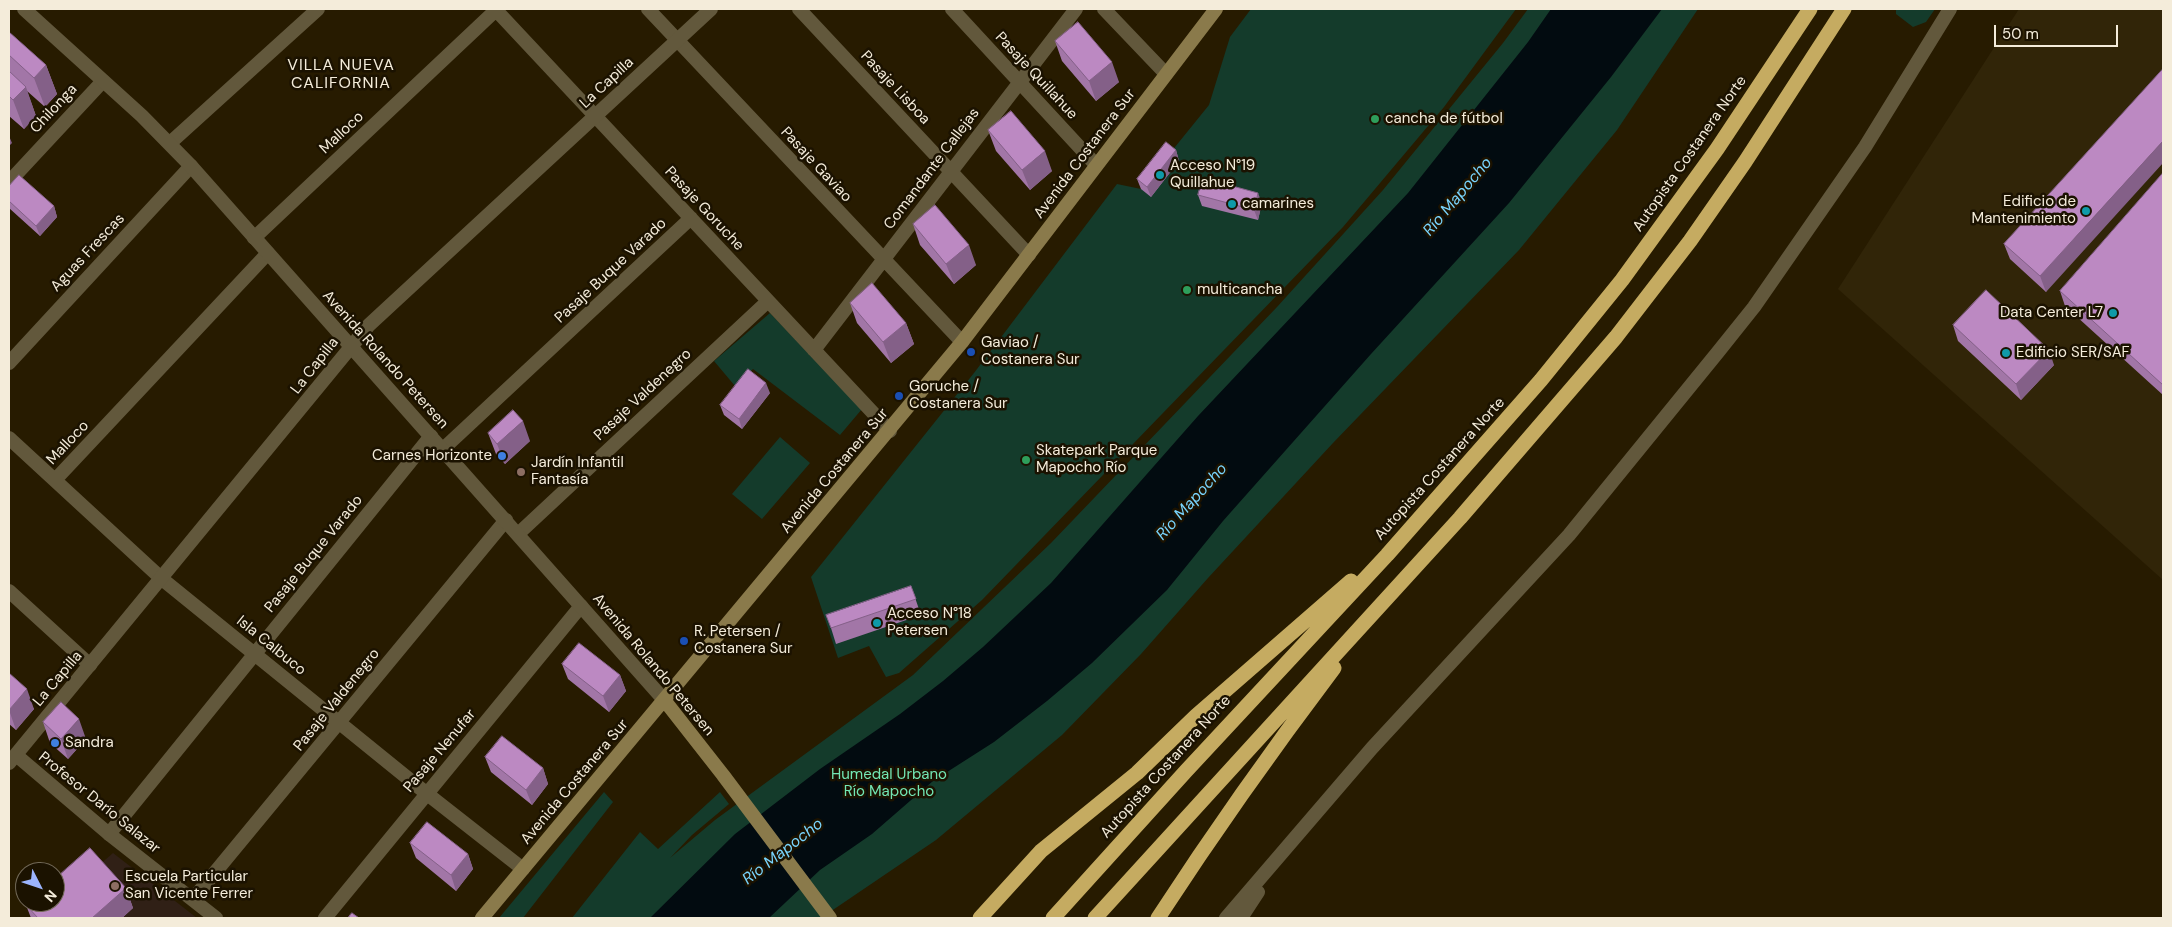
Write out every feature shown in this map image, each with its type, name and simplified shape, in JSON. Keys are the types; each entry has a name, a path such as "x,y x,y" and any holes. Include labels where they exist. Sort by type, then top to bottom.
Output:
{"highway":[{"name":"Autopista Costanera Norte","path":"1053,918 1186,771 1387,555 1504,423 1622,280 1717,149 1810,9"},
{"path":"1095,918 1567,397 1654,289 1745,162 1844,9"},
{"path":"980,918 1041,851 1137,772 1191,721 1341,590 1387,555"},
{"path":"1158,918 1214,831 1394,590"}],"main road":[{"name":"Avenida Costanera Sur","path":"482,918 890,431 962,342 1216,9"},
{"name":"Avenida Rolando Petersen","path":"665,701 724,775 830,918"}],"street":[{"name":"Avenida Rolando Petersen","path":"24,9 170,143 665,701"},
{"path":"170,143 318,9"},
{"name":"Pasaje Goruche","path":"496,9 890,431"},
{"name":"Malloco","path":"254,238 496,9"},
{"name":"Pasaje Gaviao","path":"648,9 962,342"},
{"name":"La Capilla","path":"11,756 90,666 351,347 377,318 711,9"},
{"name":"Pasaje Lisboa","path":"799,9 1029,255"},
{"name":"Pasaje Quillahue","path":"952,9 1096,165"},
{"name":"Comandante Callejas","path":"814,350 1076,9"},
{"path":"1104,9 1166,74"},
{"path":"1226,918 1372,748 1569,535 1724,344 1754,306 1865,147 1950,9"},
{"name":"Chilonga","path":"9,182 103,81"},
{"name":"Aguas Frescas","path":"9,363 191,166"},
{"name":"Pasaje Buque Varado","path":"443,449 691,218"},
{"name":"Malloco","path":"55,480 268,253"},
{"name":"Pasaje Valdenegro","path":"518,534 768,301"},
{"name":"Pasaje Buque Varado","path":"109,834 431,436"},
{"name":"Isla Calbuco","path":"9,438 162,579 523,869"},
{"name":"Pasaje Valdenegro","path":"192,899 506,520"},
{"path":"9,591 90,666"},
{"name":"Pasaje Nenufar","path":"325,918 581,606"},
{"name":"Profesor Darío Salazar","path":"11,756 216,918"},
{"path":"1241,918 1288,844"}],"shaded area":[{"path":"2019,9 2163,9 2163,580 1838,289"},
{"name":"Escuela Particular San Vicente Ferrer","path":"113,853 197,918 39,918 46,912 65,912 65,895"}],"green space":[{"path":"1251,9 1516,9 1444,107 1343,227 982,600 899,673 886,677 869,646 838,658 811,577 974,373 1117,184 1141,189 1209,105 1230,37"},
{"name":"Humedal Urbano Río Mapocho","path":"1528,9 1698,9 1617,130 1519,250 1333,443 1208,578 1141,654 1062,735 936,840 821,918 572,918 640,832 658,849 720,792 729,804 692,835 670,858 715,820 913,675 1051,543 1277,307 1383,190 1503,43"},
{"path":"1896,9 1935,9 1926,22 1913,27 1896,14"},
{"path":"770,313 862,409 840,435 753,369 735,386 714,361"},
{"path":"780,437 810,463 762,519 732,494"},
{"path":"604,792 613,802 523,918 499,918"}],"water":[{"name":"Río Mapocho","path":"1551,9 1662,9 1611,77 1509,203 1371,354 1223,521 1167,590 1092,663 1047,701 994,742 933,781 872,834 820,870 769,918 650,918 735,834 820,769 900,714 943,681 983,647 1051,583 1198,416 1408,193 1528,42"}],"building":[{"path":"1078,22 1112,62 1089,81 1055,41"},
{"path":"9,32 46,65 34,78 9,55"},
{"name":"Edificio de Mantenimiento","path":"2163,69 2163,141 2040,276 2004,244"},
{"path":"9,71 26,87 13,100 9,96"},
{"path":"1011,111 1045,151 1022,170 988,130"},
{"path":"1166,142 1176,150 1147,187 1137,179"},
{"path":"2163,173 2163,385 2060,291"},
{"path":"19,175 54,206 36,226 9,201 9,186"},
{"path":"1203,178 1258,193 1254,210 1198,195"},
{"path":"935,205 969,245 946,264 913,224"},
{"path":"872,283 906,323 883,342 850,303"},
{"name":"Edificio SER/SAF","path":"1986,290 2049,350 2016,384 1953,325"},
{"path":"748,369 766,383 739,419 720,405"},
{"path":"513,410 523,421 497,444 488,433"},
{"path":"911,586 916,599 831,628 826,615"},
{"path":"579,643 620,675 603,696 562,664"},
{"path":"9,673 27,689 9,710"},
{"path":"61,702 79,719 61,739 43,722"},
{"path":"502,736 543,768 526,790 485,757"},
{"path":"427,822 468,854 451,875 410,843"},
{"path":"90,848 126,888 92,918 38,918 32,912 65,912 65,870"},
{"path":"352,913 359,918 348,918"}],"place":[{"name":"cancha de fútbol","path":"1375,119"},
{"name":"Acceso N°19 Quillahue","path":"1160,175"},
{"name":"camarines","path":"1232,204"},
{"name":"Edificio de Mantenimiento","path":"2086,211"},
{"name":"multicancha","path":"1187,290"},
{"name":"Data Center L7","path":"2113,313"},
{"name":"Gaviao / Costanera Sur","path":"971,352"},
{"name":"Edificio SER/SAF","path":"2006,353"},
{"name":"Goruche / Costanera Sur","path":"899,396"},
{"name":"Carnes Horizonte","path":"502,456"},
{"name":"Skatepark Parque Mapocho Río","path":"1026,460"},
{"name":"Jardín Infantil Fantasía","path":"521,472"},
{"name":"Acceso N°18 Petersen","path":"877,623"},
{"name":"R. Petersen / Costanera Sur","path":"684,641"},
{"name":"Sandra","path":"55,743"},
{"name":"Escuela Particular San Vicente Ferrer","path":"115,886"}],"district":[{"name":"VILLA NUEVA CALIFORNIA","path":"341,75"}]}
